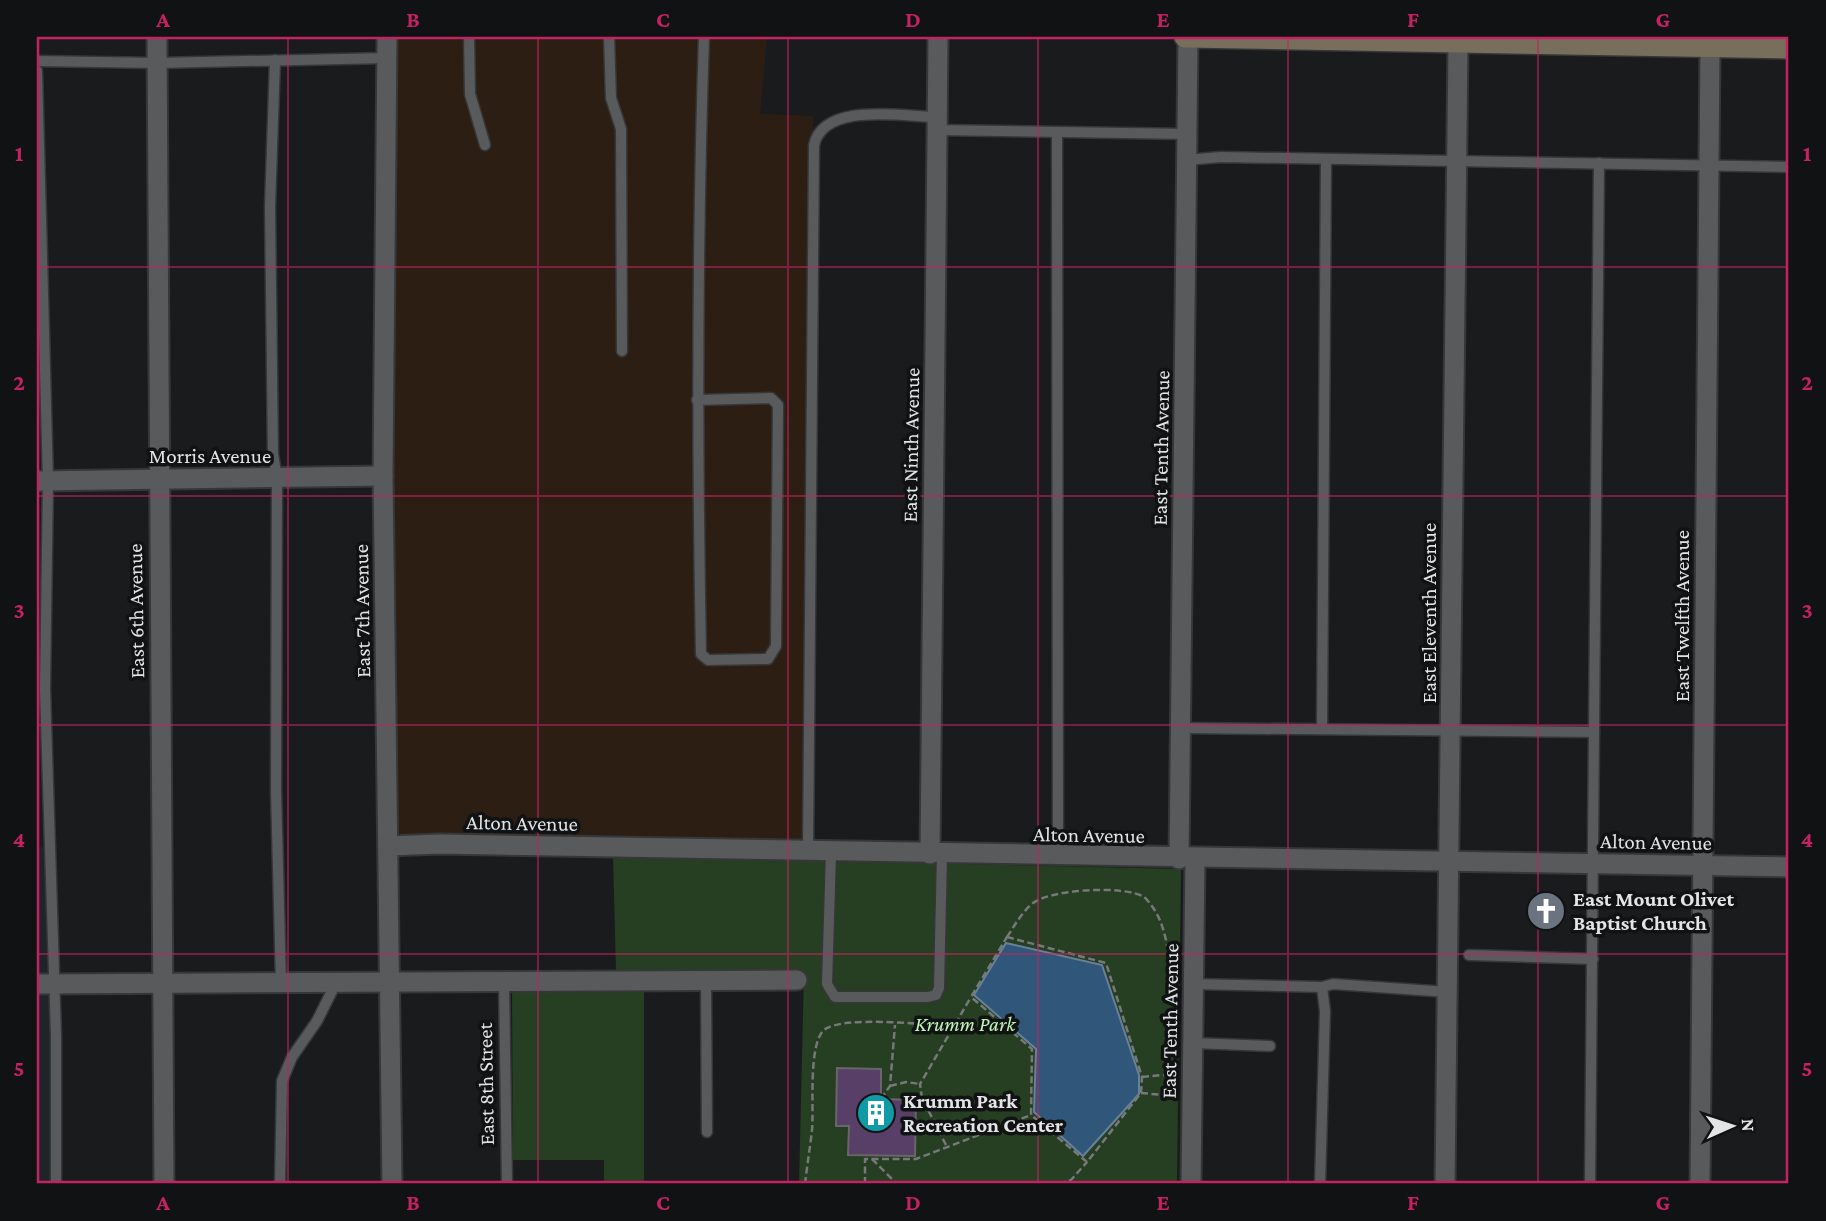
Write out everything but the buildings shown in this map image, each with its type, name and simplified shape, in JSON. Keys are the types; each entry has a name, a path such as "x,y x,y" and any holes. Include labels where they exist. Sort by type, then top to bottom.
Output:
{"main road":[{"path":"1186,37 1458,43 1526,41 1710,48 1789,48"}],"street":[{"name":"East 6th Avenue","path":"157,37 164,1184"},
{"name":"East 7th Avenue","path":"387,37 383,476 392,1184"},
{"name":"East Ninth Avenue","path":"936,854 938,37"},
{"name":"East Tenth Avenue","path":"1186,37 1181,728 1193,984 1191,1184"},
{"name":"East Eleventh Avenue","path":"1446,1184 1458,43"},
{"name":"East Twelfth Avenue","path":"1700,1184 1710,48"},
{"name":"Morris Avenue","path":"43,481 383,476"},
{"name":"Alton Avenue","path":"388,846 439,844 1058,857 1789,867"},
{"path":"45,984 797,980"}],"lane":[{"path":"469,37 470,94 485,145"},
{"path":"609,37 611,98 621,130 622,351"},
{"path":"697,400 771,397 778,405 776,646 768,659 708,660 701,654 697,400 697,244 704,37"},
{"path":"37,61 157,63 387,58"},
{"path":"275,60 271,207 273,454 277,478 276,790 281,983"},
{"path":"37,71 43,481 41,680 45,984 56,1184"},
{"path":"808,852 814,145 819,132 840,116 1057,134 1186,134"},
{"path":"1057,134 1058,857"},
{"path":"1186,160 1457,160 1789,167"},
{"path":"1322,729 1326,160"},
{"path":"1590,1184 1599,163"},
{"path":"1181,728 1594,732"},
{"path":"831,853 827,984 835,997 936,995 939,988 936,854"},
{"path":"1469,956 1593,959"},
{"path":"706,980 707,1132"},
{"name":"East 8th Street","path":"504,982 507,1184"},
{"path":"280,1184 282,1082 292,1057 317,1021 336,983"},
{"path":"1193,984 1322,987 1333,984 1448,992"},
{"path":"1320,1184 1325,1011 1322,987"},
{"path":"1193,1043 1270,1046"}],"path":[{"path":"947,1146 922,1098 920,1084 1007,937 1034,902 1054,893 1127,891 1144,897 1155,910 1163,929 1175,996"},
{"path":"1007,937 1106,963 1142,1077 1141,1093 1071,1180 1059,1184"},
{"path":"971,997 1032,1049 1031,1115"},
{"path":"881,1099 890,1086 895,1024"},
{"path":"805,1184 817,1040 824,1030 835,1025 953,1026"},
{"path":"1142,1077 1192,1072"},
{"path":"890,1086 905,1082 920,1084"},
{"path":"1141,1093 1192,1098"},
{"path":"865,1184 865,1159 916,1159 1031,1115"},
{"path":"1031,1115 1087,1162"},
{"path":"873,1159 897,1184"}],"shaded area":[{"path":"388,37 767,37 760,114 813,116 806,860 390,849"},
{"path":"37,847 50,848 53,1184 37,1184"}],"green space":[{"name":"Krumm Park","path":"613,856 1181,869 1177,1184 799,1184 804,972 616,972"},
{"path":"644,989 644,1184 604,1184 604,1160 513,1160 512,990"}],"water":[{"path":"1006,943 1102,965 1139,1075 1139,1094 1083,1156 1034,1112 1036,1049 974,995"}],"place":[{"name":"East Mount Olivet Baptist Church","path":"1546,911"},
{"name":"Krumm Park Recreation Center","path":"876,1113"}]}
